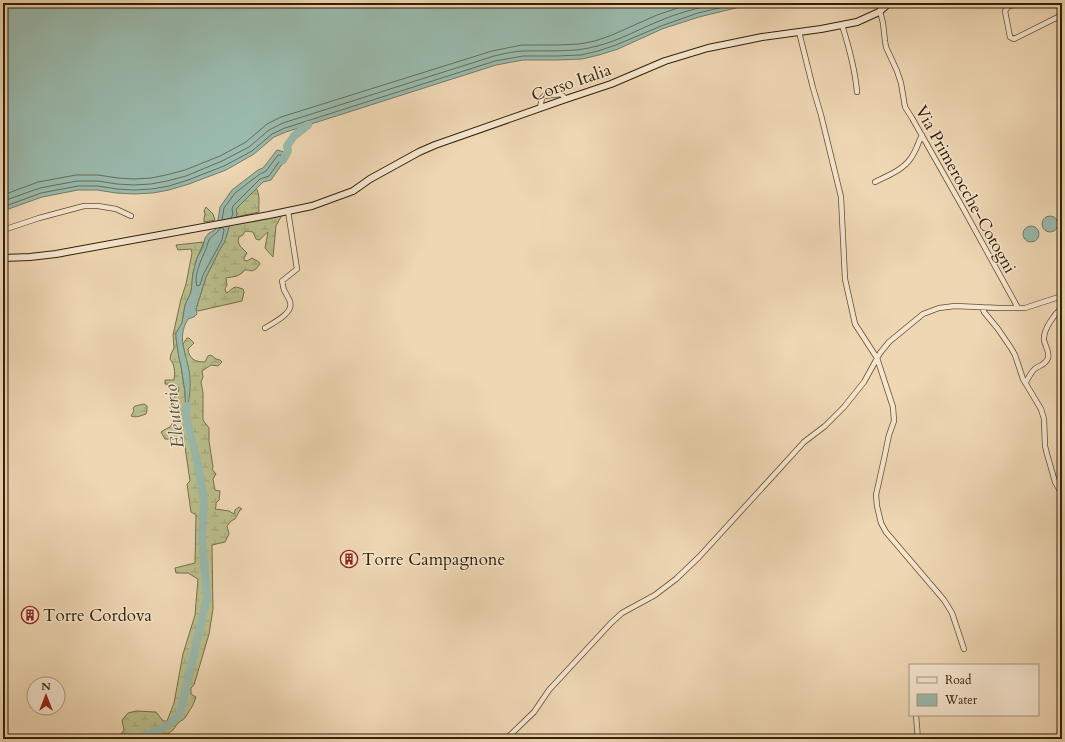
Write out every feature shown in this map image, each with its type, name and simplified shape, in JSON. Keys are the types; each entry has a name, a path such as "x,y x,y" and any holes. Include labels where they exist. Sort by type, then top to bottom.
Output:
{"street":[{"name":"Corso Italia","path":"3,258 56,254 312,206 353,191 370,179 419,152 435,145 611,84 665,61 708,48 762,37 857,22 870,17 889,3"},
{"path":"1016,3 1008,7 1005,11 1010,37 1014,39 1062,15"},
{"name":"Via Primerocche-Cotogni","path":"880,11 886,47 901,83 905,107 1018,308"},
{"path":"842,25 856,76 857,92"},
{"path":"799,32 841,197 845,279 855,324 877,358 893,407 894,421 876,495 881,523 886,532 944,600 952,613 964,649"},
{"path":"540,108 542,98 544,96 561,94 566,99"},
{"path":"875,182 900,169 906,164 911,158 922,135"},
{"path":"3,230 39,218 92,205 116,209 131,216"},
{"path":"265,328 287,313 291,306 282,281 297,269 288,211"},
{"path":"506,739 534,712 549,690 611,623 622,613 655,595 676,579 699,557 804,442 825,426 844,407 864,382 877,358 889,342 923,314 938,308 955,306 1025,308 1062,296"},
{"path":"982,307 984,312 1011,348 1015,355 1022,379 1041,408 1044,418 1045,446 1055,482 1062,494"},
{"path":"1025,383 1036,368 1048,361 1049,356 1044,337 1050,322 1062,307"},
{"path":"916,716 918,739"}],"green space":[{"path":"256,188 259,197 259,212 236,217 236,209"},
{"path":"206,207 213,214 215,220 204,222 204,211"},
{"path":"282,215 276,226 273,257 265,248 268,232 259,240 256,239 253,232 245,231 243,235 239,237 238,241 240,246 247,253 244,260 247,261 252,258 260,264 252,271 245,270 237,276 226,278 226,292 227,293 236,287 243,289 244,292 242,301 198,311 196,309 206,277 225,241 229,227 231,225"},
{"path":"204,242 197,258 193,273 191,292 185,305 182,323 176,333 185,392 186,414 188,366 183,344 187,338 189,338 194,343 188,349 191,358 205,362 208,356 211,355 222,362 218,366 211,365 202,371 203,377 201,382 203,393 203,420 209,428 212,469 216,474 213,479 215,490 220,491 219,500 216,503 215,509 229,511 234,514 235,510 239,507 242,509 235,519 227,526 229,534 225,542 212,545 213,609 209,634 194,685 191,688 191,694 196,697 193,705 185,718 168,734 158,735 153,739 118,739 124,730 122,720 128,713 136,711 156,712 163,721 167,721 174,703 183,654 195,615 198,579 188,573 176,573 175,568 195,563 196,515 191,512 187,484 190,481 184,440 165,439 161,432 170,427 180,415 170,408 171,404 176,402 173,399 178,393 179,388 175,385 165,384 165,380 174,380 174,369 170,359 174,348 173,335 192,253 191,249 178,250 176,245"},
{"path":"144,404 147,406 146,414 136,417 131,416 135,406"}],"water":[{"path":"3,3 756,3 699,17 662,29 618,49 599,55 582,59 523,60 496,65 286,132 274,137 254,154 226,170 169,190 134,194 97,190 78,190 42,197 3,211"},
{"path":"287,149 288,151 285,160 271,180 263,182 236,209 236,217 229,227 225,241 206,277 196,309 197,314 188,319 184,327 183,341 190,384 186,416 185,392 176,333 182,323 185,305 191,292 193,273 197,258 203,247 205,238 217,227 220,207 232,190 258,170 263,168 277,150 285,152"},
{"path":"1047,216 1053,216 1058,221 1056,230 1053,232 1047,232 1042,227 1042,221"},
{"path":"1031,226 1037,228 1039,234 1037,240 1031,242 1025,240 1023,234 1025,228"}],"waterway":[{"name":"Eleuterio","path":"283,160 288,151 287,146 294,136 308,125"},
{"name":"Eleuterio","path":"135,739 157,731 168,725 180,712 207,597 202,538 204,501 198,465 186,416 187,406"}],"place":[{"name":"Torre Campagnone","path":"349,559"},
{"name":"Torre Cordova","path":"30,615"}]}
